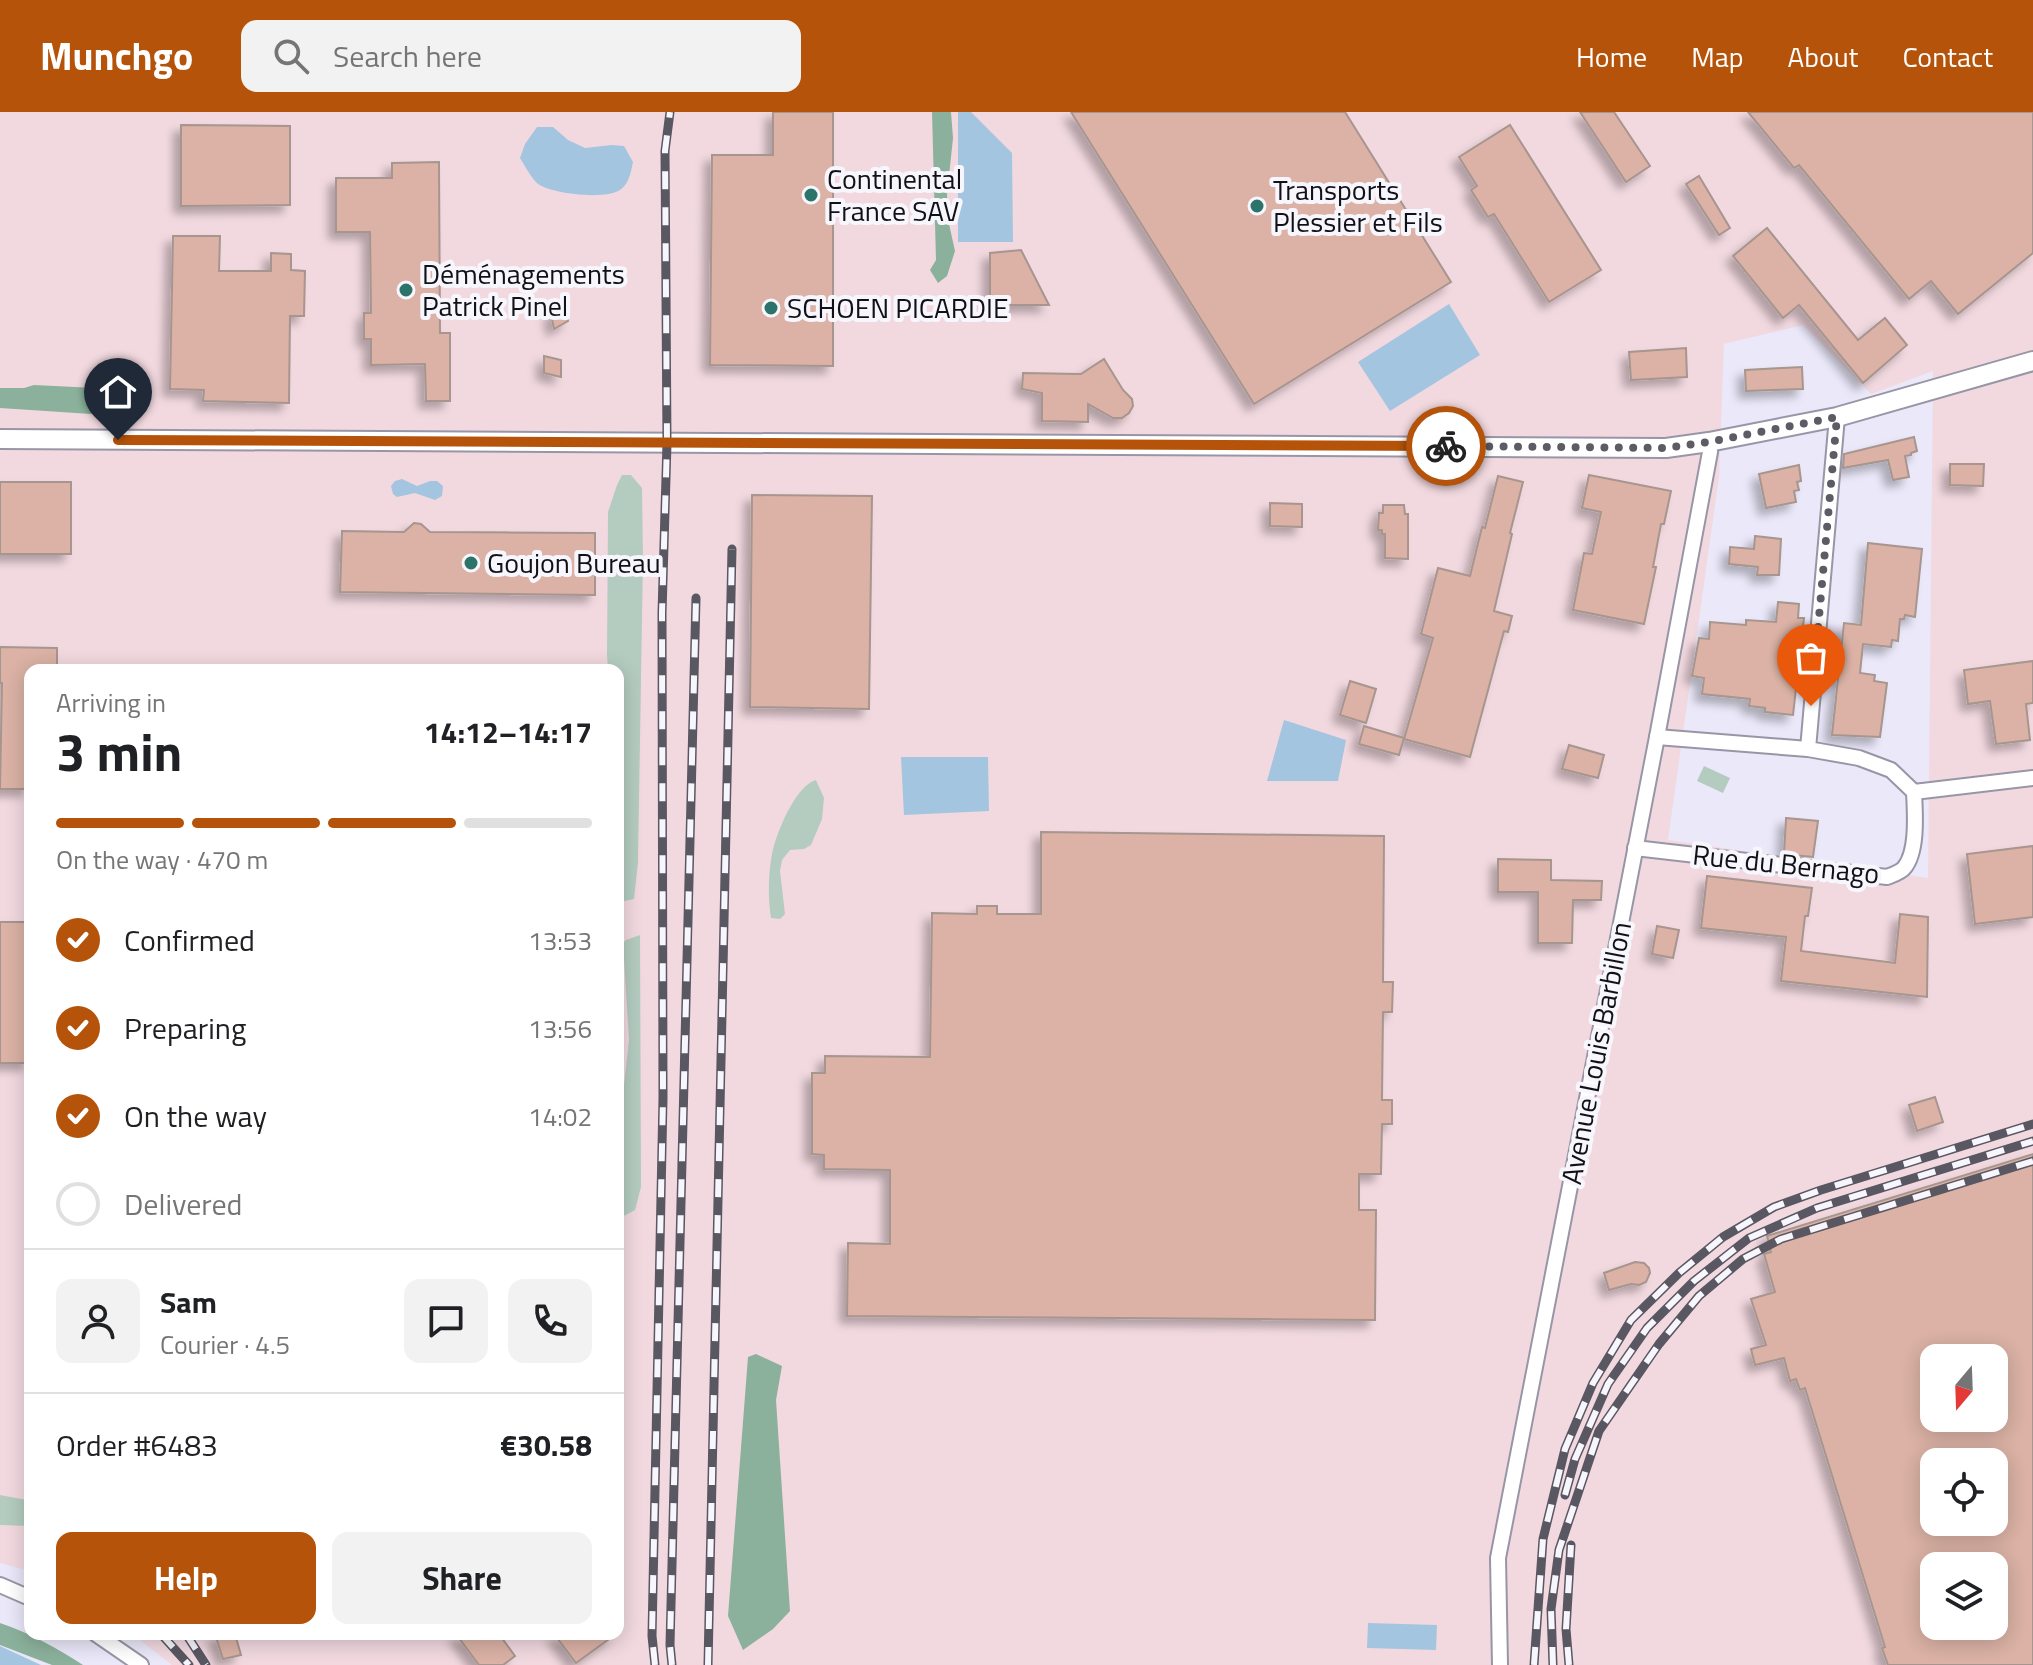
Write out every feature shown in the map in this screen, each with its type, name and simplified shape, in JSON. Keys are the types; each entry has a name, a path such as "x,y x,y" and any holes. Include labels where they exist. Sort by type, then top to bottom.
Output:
{"street":[{"path":"0,439 1666,448 1837,417 2033,361"},
{"path":"1808,749 1837,417"},
{"name":"Avenue Louis Barbillon","path":"1500,1665 1498,1558 1657,737 1710,452 1709,442"},
{"path":"1657,737 1808,749 1859,758 1891,770 1914,792 2033,778"},
{"name":"Rue du Bernago","path":"1635,848 1887,877 1903,870 1911,854 1916,821 1914,792"},
{"path":"0,1585 24,1595"},
{"path":"105,1640 141,1665"}],"shaded area":[{"path":"0,112 2033,112 2033,1665 172,1665 140,1640 624,1640 624,664 24,664 24,1569 0,1563","holes":["1803,325 1871,394 1933,371 1928,878 1668,840 1719,477 1724,344"]}],"green space":[{"path":"932,112 951,112 953,138 947,195 955,251 947,276 938,283 930,270 936,260"},
{"path":"34,385 116,389 126,398 122,409 106,415 0,408 0,388"},
{"path":"622,475 631,475 642,488 638,862 634,899 624,901 624,664 608,664 607,655 608,512"},
{"path":"1704,766 1730,778 1723,793 1697,781"},
{"path":"816,780 824,798 822,819 811,845 790,850 782,860 780,871 785,914 780,919 771,918 769,878 774,845 794,801 808,784"},
{"path":"640,935 641,1187 635,1210 624,1216 624,1085 629,1040 624,959 626,940"},
{"path":"756,1354 782,1366 776,1400 790,1611 773,1629 743,1650 728,1616 748,1357"},
{"path":"0,1495 24,1499 24,1526 0,1525"},
{"path":"0,1623 24,1632 24,1640 41,1640 83,1665 52,1665 0,1645"}],"water":[{"path":"958,112 971,112 1012,153 1013,242 958,242"},
{"path":"537,127 553,127 568,140 585,148 624,146 633,162 626,184 613,193 591,195 555,191 538,184 520,158"},
{"path":"1449,304 1480,355 1390,411 1358,362"},
{"path":"402,479 417,486 437,481 443,486 442,496 435,500 415,493 397,497 391,486"},
{"path":"1284,720 1346,740 1338,781 1267,781"},
{"path":"901,757 988,757 989,811 904,815"},
{"path":"1368,1623 1437,1625 1436,1650 1367,1648"},
{"path":"0,1646 41,1665 0,1665"}],"building":[{"path":"773,112 833,112 833,366 710,365 712,155 773,155"},
{"path":"1071,112 1345,112 1451,282 1254,404"},
{"path":"1580,112 1614,112 1650,166 1626,182"},
{"path":"1748,112 2033,112 2033,253 1958,314 1931,281 1909,299 1799,165 1794,168"},
{"path":"181,125 290,126 290,205 181,206"},
{"path":"1510,125 1601,270 1549,302 1494,214 1488,217 1471,190 1477,186 1459,157"},
{"path":"439,162 440,333 450,333 450,401 426,401 425,364 371,365 371,339 364,339 364,313 371,313 370,232 336,232 336,178 392,178 392,163"},
{"path":"1699,176 1730,228 1719,235 1686,184"},
{"path":"1767,228 1858,340 1885,318 1907,345 1863,383 1799,305 1783,318 1733,256"},
{"path":"173,236 220,236 219,271 271,271 271,253 291,254 291,270 305,271 304,316 290,316 289,403 203,401 204,390 170,389"},
{"path":"1021,250 1049,305 990,305 990,253"},
{"path":"564,306 568,321 554,329 551,314"},
{"path":"1686,348 1687,377 1631,380 1629,352"},
{"path":"544,356 561,360 561,377 544,373"},
{"path":"1104,359 1132,399 1133,406 1129,413 1122,418 1113,418 1088,404 1088,422 1042,421 1042,393 1022,389 1023,373 1081,374"},
{"path":"1802,367 1803,389 1746,391 1745,370"},
{"path":"1914,437 1917,451 1905,456 1909,477 1893,480 1888,460 1843,468 1844,454"},
{"path":"1950,464 1984,464 1983,486 1950,485"},
{"path":"1799,465 1801,481 1797,482 1799,490 1794,491 1796,502 1766,508 1759,474"},
{"path":"1589,475 1671,491 1664,524 1661,524 1644,624 1573,610 1584,553 1592,554 1601,512 1582,508"},
{"path":"1498,476 1523,482 1494,611 1512,616 1508,632 1504,631 1470,757 1404,739 1433,638 1421,634 1438,568 1470,576"},
{"path":"0,482 71,482 71,554 0,554"},
{"path":"752,495 872,496 869,709 750,707"},
{"path":"1270,503 1302,504 1302,527 1270,526"},
{"path":"1383,505 1404,505 1405,514 1408,514 1408,559 1385,558 1385,534 1378,530"},
{"path":"414,523 421,524 430,532 595,533 595,595 340,592 342,531 404,532"},
{"path":"1755,536 1781,539 1779,575 1757,575 1758,567 1729,564 1730,547 1754,549"},
{"path":"1868,543 1922,549 1915,617 1905,615 1904,619 1900,619 1898,641 1892,640 1891,647 1863,644 1860,673 1875,675 1874,681 1887,683 1880,737 1832,735 1844,623 1861,625"},
{"path":"1778,602 1799,604 1798,618 1804,618 1793,715 1765,712 1765,708 1749,706 1750,699 1702,694 1704,678 1692,676 1699,638 1709,639 1710,622 1746,625 1746,620 1776,622"},
{"path":"0,647 57,648 57,664 24,664 24,789 0,789"},
{"path":"2033,661 2033,703 2026,704 2030,740 1996,744 1990,701 1968,704 1964,670"},
{"path":"1350,681 1376,689 1366,723 1340,715"},
{"path":"1364,726 1404,738 1399,755 1359,744"},
{"path":"1569,745 1604,755 1598,778 1562,769"},
{"path":"1786,818 1818,821 1813,857 1784,854"},
{"path":"1041,832 1384,836 1383,982 1393,982 1392,1012 1383,1012 1382,1100 1392,1100 1392,1124 1382,1124 1381,1174 1359,1174 1359,1210 1376,1210 1375,1320 847,1316 848,1243 890,1244 890,1170 824,1169 824,1155 812,1154 812,1073 825,1073 825,1056 930,1057 932,913 977,914 977,906 997,906 997,914 1041,914"},
{"path":"2033,846 2033,917 1975,924 1967,854"},
{"path":"1498,859 1551,860 1551,880 1602,881 1601,900 1573,900 1572,943 1538,943 1538,892 1498,892"},
{"path":"1707,876 1812,888 1801,951 1895,963 1900,914 1928,917 1927,997 1781,981 1786,937 1701,928"},
{"path":"0,922 24,922 24,1063 0,1063"},
{"path":"1657,926 1679,930 1673,958 1652,954"},
{"path":"1935,1097 1943,1122 1917,1131 1909,1105"},
{"path":"2033,1154 2033,1665 1888,1665 1805,1388 1800,1390 1796,1379 1790,1381 1784,1358 1755,1365 1751,1349 1766,1345 1751,1299 1775,1292 1764,1254 1771,1252 1767,1236"},
{"path":"1635,1262 1644,1263 1649,1268 1646,1282 1609,1290 1604,1273"},
{"path":"217,1640 237,1640 241,1655 223,1659"},
{"path":"460,1640 503,1640 515,1656 503,1665 479,1665"},
{"path":"559,1640 608,1640 576,1663"}],"railway":[{"path":"655,1665 652,1636 663,1098 662,613 667,443 665,151 670,112"},
{"path":"708,1665 732,549"},
{"path":"672,1665 670,1645 696,598"},
{"path":"1534,1665 1543,1539 1565,1449 1593,1383 1631,1320 1679,1273 1723,1237 1774,1207 2033,1124"},
{"path":"1565,1495 1575,1459 1608,1384 1647,1328 1694,1281 1749,1238 1817,1208 2033,1141"},
{"path":"1553,1665 1551,1609 1559,1550 1599,1431 1659,1344 1699,1296 1743,1259 1781,1239 2033,1161"},
{"path":"1569,1665 1566,1629 1571,1545"},
{"path":"166,1640 189,1665"},
{"path":"190,1640 206,1665"}],"way so far":[{"path":"1446,446 1666,448 1837,417 1811,706"}],"place":[{"name":"Continental France SAV","path":"811,195"},
{"name":"Transports Plessier et Fils","path":"1257,206"},
{"name":"Déménagements Patrick Pinel","path":"406,290"},
{"name":"SCHOEN PICARDIE","path":"771,308"},
{"name":"Goujon Bureau","path":"471,563"}],"route":[{"path":"118,440 1446,446"}]}
